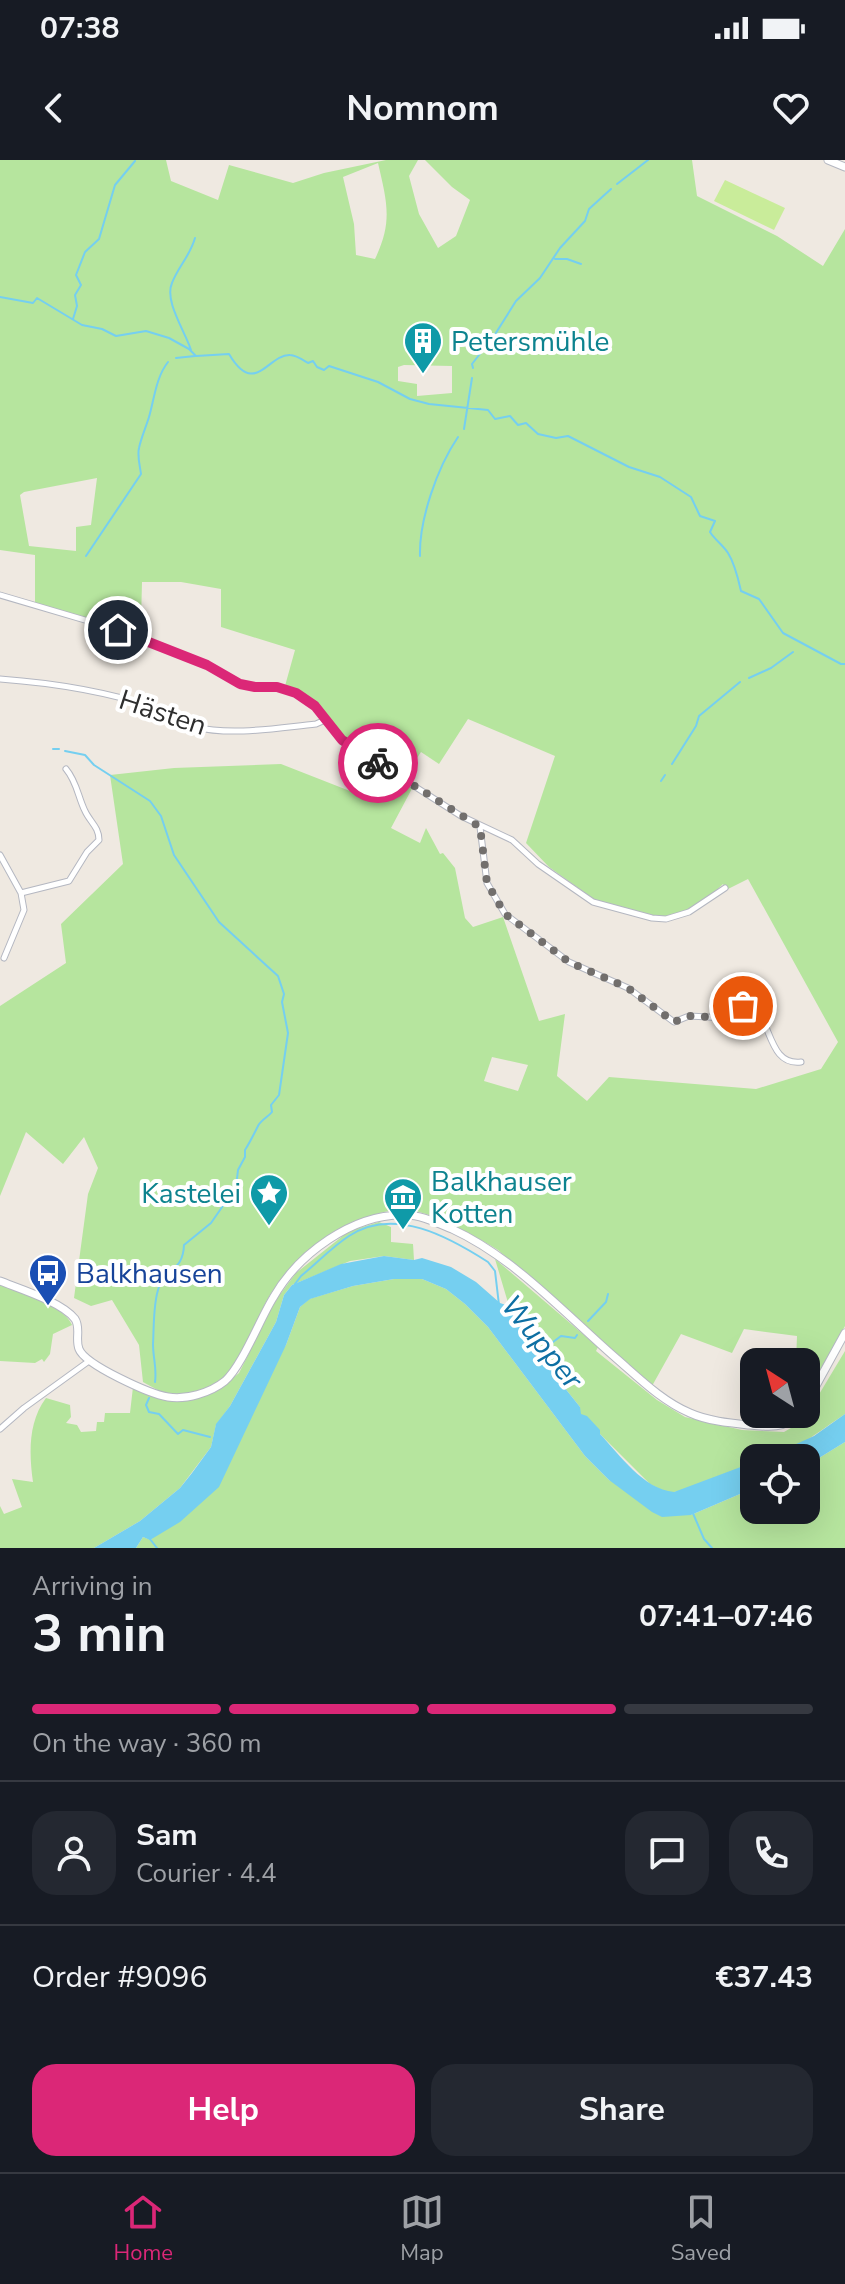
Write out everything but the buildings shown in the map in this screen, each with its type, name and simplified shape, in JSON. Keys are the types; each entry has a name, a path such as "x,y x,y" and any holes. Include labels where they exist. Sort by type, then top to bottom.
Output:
{"main road":[{"path":"828,160 845,167"},
{"path":"0,1281 61,1308 73,1317 77,1325 79,1349 89,1361 167,1397 186,1397 226,1380 273,1298 295,1267 349,1227 383,1217 421,1217 448,1227 495,1253 643,1383 677,1407 694,1415 740,1423"},
{"path":"820,1379 845,1333"}],"street":[{"path":"0,595 112,628 207,665 244,685 289,690 306,699 342,740 480,827 489,827 512,840 538,864 593,902 666,919 689,912 725,888"},
{"name":"Hästen","path":"0,679 102,692 158,709 183,724 197,728 235,732 316,724 325,720"},
{"path":"21,893 69,881 87,852 98,842 98,831 86,815 76,784 66,769"},
{"path":"480,827 486,878 492,894 505,914 557,954 628,988 674,1022 689,1016 727,1018 751,1004 768,1026 776,1052 792,1062 801,1062"},
{"path":"0,855 21,893 24,916 4,958"},
{"path":"0,1429 89,1361"}],"green space":[{"path":"0,160 166,160 171,181 218,200 229,165 293,183 386,160 418,160 409,176 419,214 438,248 456,236 470,200 425,160 692,160 697,196 777,236 823,266 845,229 845,1326 820,1372 820,1348 797,1348 797,1336 744,1329 732,1353 681,1334 652,1386 498,1250 438,1218 416,1211 397,1210 355,1223 314,1249 296,1265 270,1295 236,1362 217,1384 176,1396 143,1382 139,1345 112,1300 91,1306 74,1298 88,1194 98,1168 84,1137 63,1164 26,1132 0,1196 0,1006 66,963 61,924 123,864 110,775 174,768 281,764 355,793 378,759 346,739 309,697 285,686 295,650 221,627 221,589 181,582 142,582 141,621 136,634 35,603 35,555 0,550","holes":["378,163 387,212 381,246 375,259 356,255 354,224 343,177","452,366 452,393 417,396 417,384 398,381 398,367","97,478 91,525 76,527 76,551 29,546 20,495","468,719 555,756 526,843 549,867 595,900 664,918 687,911 706,900 723,884 726,890 748,879 838,1042 821,1069 756,1089 609,1077 587,1101 557,1076 565,1014 539,1021 503,917 473,927 465,918 455,868 443,853 440,854 426,828 420,843 391,828 415,783 405,776 421,752 439,764","492,1057 528,1065 518,1091 484,1081"]},
{"path":"725,180 785,208 774,230 714,201"},
{"path":"379,1222 391,1227 391,1242 413,1244 414,1260 384,1256 350,1261 292,1285 284,1295 276,1322 230,1406 216,1425 211,1447 180,1488 140,1521 94,1548 0,1548 0,1506 4,1514 22,1507 12,1479 33,1482 31,1438 36,1417 46,1398 70,1405 71,1417 66,1423 77,1425 81,1432 96,1431 97,1422 104,1422 105,1413 130,1413 133,1387 181,1400 226,1384 239,1373 275,1301 296,1273 349,1231"},
{"path":"495,1259 598,1347 596,1351 657,1400 685,1417 742,1430 784,1432 791,1428 820,1428 820,1393 845,1351 845,1414 799,1444 740,1444 740,1468 694,1487 668,1492 650,1484 580,1414 580,1407 509,1306"},
{"path":"394,1279 422,1279 446,1289 488,1327 585,1456 609,1480 691,1515 740,1494 740,1524 820,1524 820,1457 845,1442 845,1548 136,1548 143,1537 151,1540 286,1345 300,1307 309,1299 353,1286"},
{"path":"0,1283 51,1305 72,1325 53,1334 50,1354 44,1362 42,1359 35,1363 0,1361"}],"water":[{"path":"384,1256 414,1260 422,1258 451,1267 476,1282 500,1303 509,1306 580,1407 581,1414 587,1416 642,1478 663,1490 674,1492 740,1467 740,1494 691,1515 662,1517 652,1512 609,1480 585,1456 488,1327 465,1304 446,1289 422,1279 394,1279 353,1286 310,1299 300,1307 286,1345 219,1487 180,1522 150,1540 143,1537 136,1548 94,1548 140,1521 180,1488 211,1447 216,1424 230,1406 276,1322 284,1295 292,1285 341,1264"},
{"path":"845,1414 845,1442 820,1457 820,1444 796,1444 814,1436"}],"waterway":[{"path":"617,184 648,160"},
{"path":"73,319 77,306 75,295 81,285 76,275 85,252 99,239 115,185 135,161"},
{"path":"473,368 472,364 516,301 540,278 560,248 585,221 589,209 611,189"},
{"path":"191,350 173,307 170,290 195,238"},
{"path":"555,259 581,264"},
{"path":"0,297 33,303 37,298 82,325 116,336 146,331 169,338 196,356 229,354 246,373 261,371 282,356 292,355 308,363 313,361 324,370 329,366 378,382 410,399 488,410 495,419 510,416 518,425 526,423 538,434 556,438 568,436 629,467 660,477 691,497 700,516 715,521 710,532 730,557 741,591 759,599 783,633 845,664"},
{"path":"176,358 195,356"},
{"path":"86,556 141,474 140,444 158,382 168,362"},
{"path":"464,429 472,378"},
{"path":"420,556 420,542 431,495 458,437"},
{"path":"749,678 771,668 793,652"},
{"path":"672,764 699,716 740,682"},
{"path":"53,749 59,749"},
{"path":"65,751 85,755 94,765 150,801 161,816 174,855 219,922 278,976 284,994 282,1002 288,1033 279,1095 271,1105 272,1112 259,1124 245,1150 236,1187 211,1223 184,1245 181,1260 159,1287 153,1344 155,1382"},
{"path":"661,781 665,775"},
{"name":"Wupper","path":"295,1284 349,1236 366,1227 402,1224 439,1235 488,1262 495,1271 499,1305"},
{"path":"588,1321 606,1302 608,1294"},
{"name":"Wupper","path":"541,1351 561,1336 575,1338 577,1335"},
{"path":"149,1398 146,1405 149,1412 159,1414 178,1434 183,1430 210,1437"},
{"path":"692,1511 704,1539 712,1548"},
{"path":"150,1539 157,1548"}],"way so far":[{"path":"378,763 480,827 488,887 505,914 569,962 628,988 674,1022 689,1016 727,1018 743,1006"}],"place":[{"name":"Petersmühle","path":"423,375"},
{"name":"Kastelei","path":"269,1227"},
{"name":"Balkhauser Kotten","path":"403,1231"},
{"name":"Balkhausen","path":"48,1307"}],"route":[{"path":"118,630 207,665 240,684 277,687 296,693 315,706 342,740 378,763"}]}
